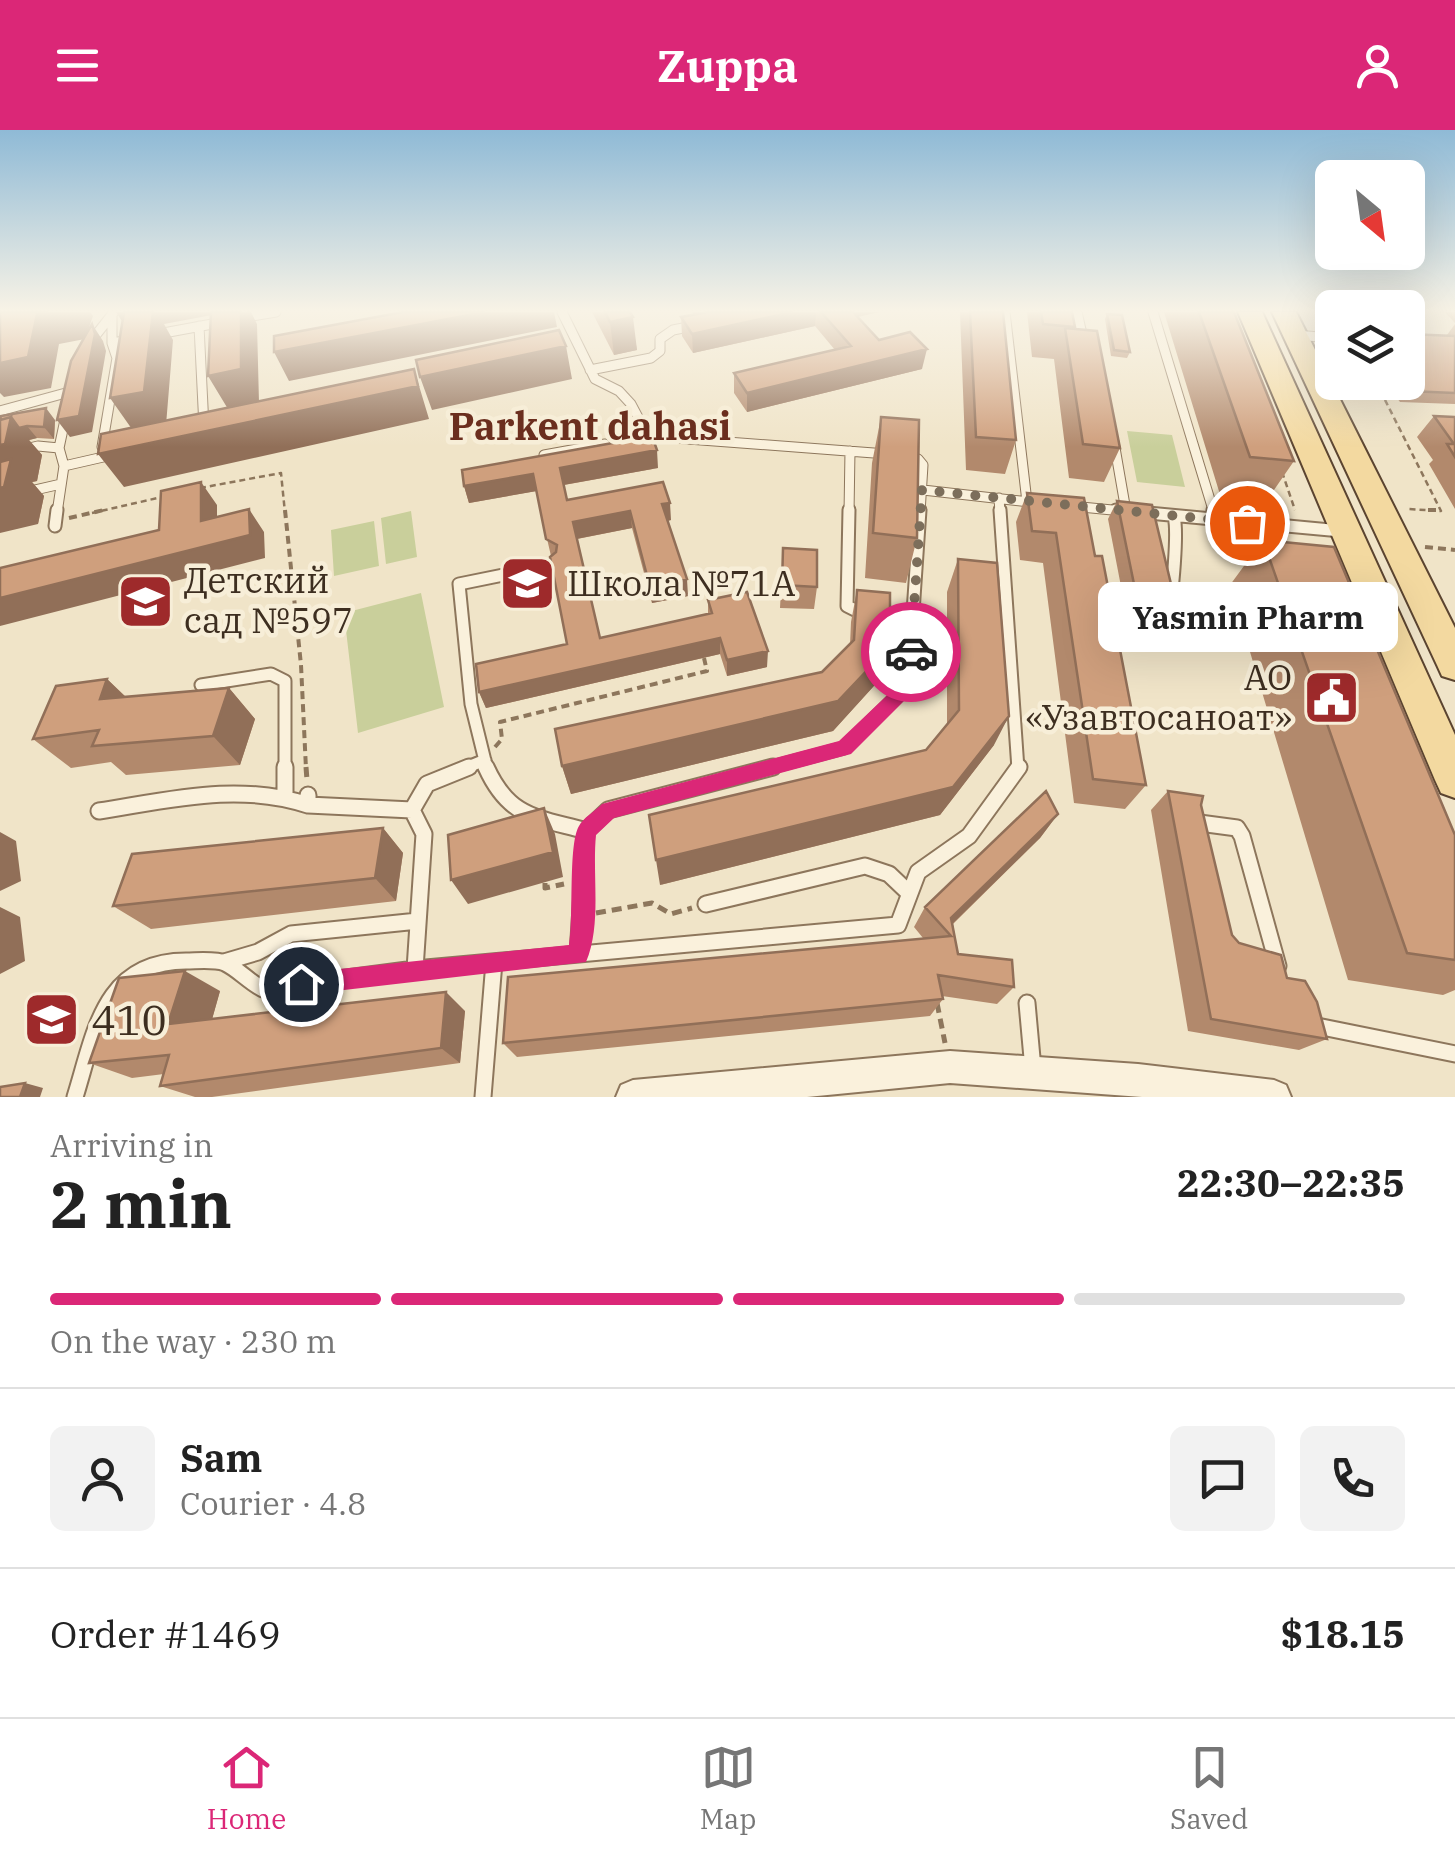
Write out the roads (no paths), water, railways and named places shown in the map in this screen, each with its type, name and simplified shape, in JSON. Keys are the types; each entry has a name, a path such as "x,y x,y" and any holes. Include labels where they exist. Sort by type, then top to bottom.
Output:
{"main road":[{"path":"1267,357 1455,780"},
{"path":"1307,357 1402,531 1451,649"},
{"path":"1346,532 1402,531"}],"street":[{"path":"633,1097 950,1067 1034,1070 1140,1088 1274,1097"}],"lane":[{"path":"80,366 83,357"},
{"path":"102,457 117,357"},
{"path":"201,357 204,434"},
{"path":"584,357 594,379 620,391 632,404 648,436"},
{"path":"590,370 652,357"},
{"path":"1010,357 1027,502"},
{"path":"1167,357 1216,521"},
{"path":"0,410 74,388 59,448 64,466 55,524"},
{"path":"187,438 223,429"},
{"path":"1113,435 1126,512"},
{"path":"578,954 584,915 586,831 608,810 844,748 908,686 922,490 923,465 918,459 648,436 635,439"},
{"path":"523,460 622,442"},
{"path":"0,456 38,446 59,448"},
{"path":"850,452 846,606 862,612 914,614"},
{"path":"64,466 119,453"},
{"path":"0,498 61,484"},
{"path":"922,490 1047,504"},
{"path":"224,962 263,989 494,962 898,925 918,872 969,836 1019,768 999,498"},
{"path":"1067,506 1346,532"},
{"path":"1122,611 1168,610 1174,598 1171,558 1178,531 1174,517"},
{"path":"552,565 458,584 476,746 495,787 511,807 586,831"},
{"path":"202,685 272,674 285,681 285,795"},
{"path":"412,810 427,784 484,760"},
{"path":"99,811 254,790 308,800 412,810"},
{"path":"412,810 424,834 416,970"},
{"path":"1196,842 1193,820 1237,828 1242,836 1276,970"},
{"path":"706,904 865,866 889,874 909,893"},
{"path":"75,1097 110,994 142,968 182,962 224,962 258,952 290,934 418,920"},
{"path":"484,1097 494,962"},
{"path":"1027,1004 1034,1070"},
{"path":"1301,1013 1312,1025 1455,1054"}],"place":[{"name":"Yasmin Pharm","path":"1247,523"},
{"name":"Школа №71А","path":"528,584"},
{"name":"Детский сад №597","path":"145,601"},
{"name":"АО «Узавтосаноат»","path":"1331,698"},
{"name":"410","path":"52,1020"}],"district":[{"name":"Parkent dahasi","path":"590,427"}]}
